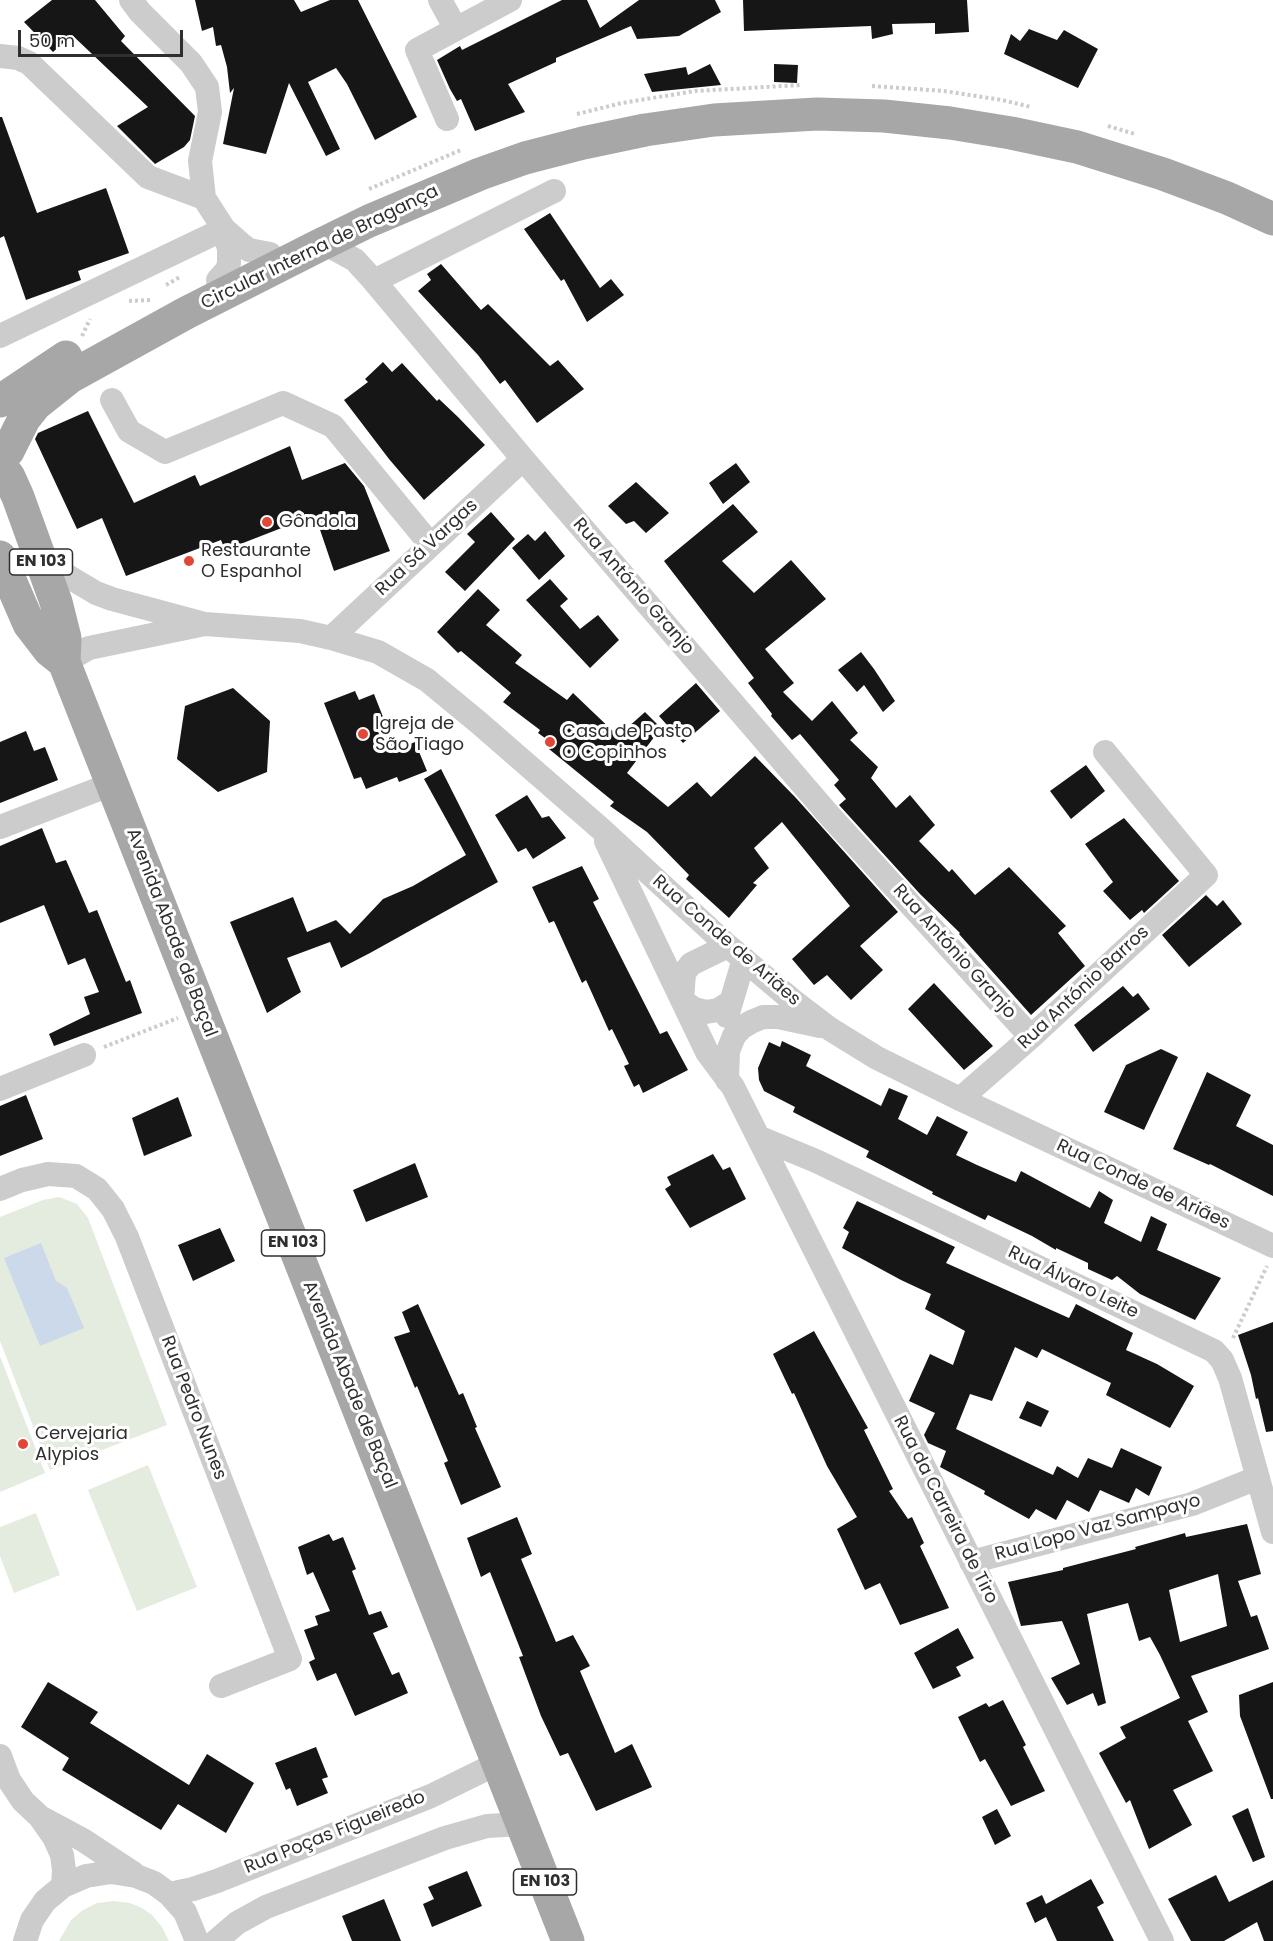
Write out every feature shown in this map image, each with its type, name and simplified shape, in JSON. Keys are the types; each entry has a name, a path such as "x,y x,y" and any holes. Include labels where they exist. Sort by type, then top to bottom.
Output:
{"main road":[{"name":"Circular Interna de Bragança","path":"0,401 73,353 204,276 270,254 402,188 516,148 625,119 698,108 763,102 823,101 933,107 1026,121 1146,154 1273,203"},
{"name":"Circular Interna de Bragança","path":"3,462 30,411 70,377 186,313 324,243 369,201 480,174 583,143 645,130 714,120 817,114 884,116 950,123 1077,147 1163,174 1227,198 1273,219"},
{"name":"Avenida Abade de Baçal","path":"0,420 8,434 3,462 18,497 61,618 65,638 64,662 568,1941"},
{"name":"Avenida Abade de Baçal","path":"0,557 20,608 29,624 49,650 64,662"}],"street":[{"path":"131,0 191,63 207,87 210,112 200,161 204,198 224,229 249,250 270,254"},
{"path":"440,0 456,29"},
{"path":"447,119 417,50 510,0"},
{"path":"0,56 18,58 29,63 148,177 204,198"},
{"path":"369,201 367,254 374,281 554,191"},
{"path":"204,276 227,270 229,249 224,229"},
{"path":"0,336 224,229"},
{"name":"Rua António Granjo","path":"324,243 355,260 374,281 523,459 829,815 1031,1037"},
{"path":"112,400 129,431 165,452 283,403 333,426 430,544"},
{"name":"Rua Sá Vargas","path":"331,638 523,459"},
{"name":"Rua Conde de Ariães","path":"35,548 49,565 96,592 205,624 300,631 378,652 426,680 601,829 736,952 830,1029 877,1058 1269,1257"},
{"name":"Rua Conde de Ariães","path":"64,662 89,648 205,624"},
{"name":"Rua António Barros","path":"960,1099 1031,1037 1206,875 1105,752"},
{"path":"0,827 112,784"},
{"name":"Rua da Carreira de Tiro","path":"601,829 706,1052 733,1087 1162,1941"},
{"path":"727,1080 728,1051 725,1025 731,1002 736,952 691,964 684,973 682,1000 694,1009 706,1012 718,1010 731,1002"},
{"path":"728,1051 734,1036 741,1028 763,1017 793,1019 830,1029"},
{"path":"0,1089 84,1055"},
{"name":"Rua Álvaro Leite","path":"758,1137 816,1161 1179,1334 1214,1351 1222,1360"},
{"name":"Rua Pedro Nunes","path":"0,1189 22,1180 48,1174 76,1176 97,1189 113,1209 127,1237 290,1659 221,1686"},
{"path":"1222,1360 1230,1378 1273,1532"},
{"name":"Rua Lopo Vaz Sampayo","path":"971,1562 1192,1504 1257,1478"},
{"path":"0,1756 9,1780 22,1801 40,1817 54,1837 62,1855 63,1886"},
{"name":"Rua Poças Figueiredo","path":"170,1894 217,1881 431,1796 498,1763"},
{"path":"40,1817 83,1840 136,1876"},
{"path":"216,1941 237,1923 266,1907 445,1838 487,1826 522,1824"},
{"path":"25,1941 32,1920 45,1901 63,1886 86,1876 111,1872 136,1876 154,1883 170,1894 185,1912 197,1941"}],"path":[{"path":"572,116 622,103 695,91 810,86"},
{"path":"864,86 944,91 1002,100 1034,108"},
{"path":"925,96 947,98"},
{"path":"1021,111 1032,113"},
{"path":"1098,124 1142,136"},
{"path":"1116,135 1137,141"},
{"path":"369,201 406,172 466,148"},
{"path":"369,201 466,154"},
{"path":"158,287 204,276"},
{"path":"125,301 154,300"},
{"path":"73,353 91,318"},
{"path":"84,1055 201,1009"},
{"path":"1222,1360 1269,1257"}],"shaded area":[{"path":"59,1197 77,1204 88,1218 167,1425 50,1470 0,1341 0,1217 43,1200"},
{"path":"0,1356 45,1473 0,1492"},
{"path":"148,1465 197,1587 137,1611 88,1490"},
{"path":"36,1513 60,1575 14,1593 0,1556 0,1527"},
{"path":"114,1901 130,1903 152,1915 162,1927 169,1941 59,1941 71,1920 83,1910 97,1903"}],"water":[{"path":"41,1243 56,1281 67,1288 84,1328 40,1346 4,1258"}],"building":[{"path":"52,0 95,0 125,36 121,41 195,116 190,140 184,147 155,164 117,126 148,107 72,35 53,52 24,22"},
{"path":"195,0 294,0 301,12 330,0 358,0 417,117 375,140 347,84 336,68 308,82 340,149 326,156 289,83 266,154 223,144 234,88 230,93 227,67 221,45 216,46 213,27 202,31"},
{"path":"562,0 587,0 600,28 639,0 715,0 721,12 679,36 637,39 631,26 556,58 556,62 508,84 525,112 475,131 461,99 457,101 437,60 460,46 462,50"},
{"path":"743,0 967,0 969,32 935,34 935,23 892,24 893,34 872,39 871,26 744,31"},
{"path":"1029,29 1057,40 1064,30 1098,49 1078,88 1004,54 1011,34 1020,41"},
{"path":"710,64 721,85 652,92 644,74 686,67 688,75"},
{"path":"774,64 798,65 797,83 774,82"},
{"path":"0,117 2,117 37,213 106,188 129,253 78,271 81,280 26,300 4,236 0,238"},
{"path":"550,213 600,288 611,279 624,295 587,322 564,279 561,281 524,229"},
{"path":"441,264 481,310 488,304 550,366 558,360 584,389 537,423 505,380 500,384 478,355 418,291 431,280 427,274"},
{"path":"383,362 392,372 402,363 437,401 439,399 485,445 424,500 344,400 368,382 365,379"},
{"path":"88,411 134,503 195,475 200,486 290,446 302,480 345,463 364,486 390,551 334,571 315,515 225,550 221,540 126,576 102,518 77,529 35,439 38,433"},
{"path":"736,463 750,482 723,504 709,483"},
{"path":"636,482 669,513 646,533 634,521 626,524 608,506"},
{"path":"733,504 758,532 722,561 754,593 791,560 826,599 765,649 794,683 783,692 812,721 832,701 858,733 850,740 878,767 871,778 896,808 910,795 935,825 919,841 949,872 952,869 975,895 1009,867 1066,926 1058,933 1085,966 1031,1015 960,933 920,894 839,805 846,799 834,785 839,780 800,734 792,740 771,716 772,714 748,683 754,678 664,561"},
{"path":"491,512 515,539 465,591 445,572 475,542 467,534"},
{"path":"545,531 565,556 539,580 512,548 528,534 535,541"},
{"path":"550,579 568,599 560,606 580,629 598,615 619,640 590,668 526,600"},
{"path":"478,589 500,610 486,625 522,655 515,663 567,700 573,693 618,736 645,712 661,728 627,773 668,807 697,782 711,797 755,756 796,798 898,912 860,946 883,970 851,1000 827,975 814,985 792,959 850,906 782,822 754,848 769,868 753,883 757,885 729,918 686,879 689,875 647,832 610,806 614,802 549,749 552,743 538,733 540,730 503,702 511,693 461,651 458,653 437,632"},
{"path":"861,652 895,701 883,712 864,685 857,692 838,670"},
{"path":"696,683 720,711 683,743 659,716"},
{"path":"233,688 270,721 267,772 218,792 177,759 185,706"},
{"name":"Igreja de São Tiago","path":"355,691 359,700 374,694 396,750 415,742 427,771 399,782 397,777 366,789 361,777 354,779 324,703"},
{"path":"26,731 34,751 45,747 58,780 0,803 0,742"},
{"path":"1086,765 1105,791 1071,819 1050,791"},
{"path":"441,769 498,882 341,968 330,942 287,958 301,992 267,1013 230,922 293,897 307,932 336,920 350,934 383,899 413,886 466,855 424,779"},
{"path":"527,795 542,818 549,816 566,838 533,859 526,848 518,852 495,815"},
{"path":"1124,818 1179,881 1144,913 1142,910 1130,920 1103,891 1113,882 1085,844"},
{"path":"42,828 56,863 66,860 89,913 97,910 126,982 130,980 142,1013 54,1046 49,1034 90,1014 84,997 99,992 85,958 68,965 44,905 0,923 0,846"},
{"path":"582,866 599,899 593,902 660,1034 667,1031 688,1070 643,1093 639,1084 634,1087 624,1066 629,1064 612,1029 609,1031 586,980 582,983 554,921 549,923 532,887"},
{"path":"1206,895 1217,906 1223,900 1242,924 1189,967 1162,935"},
{"path":"934,983 993,1046 964,1070 908,1009"},
{"path":"1123,986 1133,997 1138,993 1150,1009 1093,1052 1074,1025"},
{"path":"782,1041 811,1055 806,1066 881,1106 889,1088 908,1096 898,1119 927,1135 937,1116 968,1132 956,1155 977,1165 1016,1182 1021,1171 1090,1208 1099,1191 1113,1200 1104,1223 1141,1242 1151,1216 1167,1224 1157,1250 1221,1278 1195,1320 1140,1294 1117,1276 1112,1280 1088,1269 1088,1263 1056,1248 1056,1250 1032,1236 988,1215 985,1220 932,1194 933,1192 866,1157 869,1151 793,1112 795,1107 764,1091 759,1080 758,1068 769,1042 780,1047"},
{"path":"1161,1049 1178,1057 1144,1130 1104,1112 1126,1065"},
{"path":"1207,1072 1251,1095 1236,1126 1273,1145 1273,1196 1210,1164 1173,1149"},
{"path":"26,1095 43,1139 0,1156 0,1106"},
{"path":"178,1097 192,1136 144,1156 132,1118"},
{"path":"713,1154 723,1170 730,1167 746,1199 690,1228 665,1189 671,1185 667,1177"},
{"path":"415,1163 428,1197 366,1222 353,1190"},
{"path":"857,1201 955,1247 946,1263 1069,1318 1076,1304 1133,1333 1126,1350 1157,1364 1194,1386 1170,1428 1106,1395 1111,1383 1042,1349 1037,1358 1015,1347 992,1401 970,1394 956,1429 1053,1475 1057,1466 1078,1478 1088,1458 1112,1468 1121,1448 1162,1467 1149,1496 1136,1488 1129,1503 1100,1490 1089,1512 1067,1500 1056,1520 1036,1509 1029,1519 984,1494 985,1491 940,1467 946,1451 928,1443 924,1435 935,1413 909,1401 930,1354 953,1365 965,1331 925,1309 931,1294 842,1248 849,1232 843,1228"},
{"path":"220,1228 235,1261 193,1281 178,1245"},
{"path":"418,1304 459,1395 463,1393 477,1427 475,1428 501,1487 461,1505 444,1463 448,1461 394,1337 410,1332 402,1312"},
{"path":"1273,1322 1273,1431 1266,1432 1238,1335"},
{"path":"814,1331 868,1428 864,1430 893,1489 889,1491 908,1519 912,1517 924,1543 920,1546 949,1608 900,1625 880,1583 865,1590 837,1529 857,1517 827,1466 794,1393 792,1394 773,1354"},
{"path":"1027,1401 1049,1411 1041,1427 1019,1418"},
{"path":"517,1517 532,1554 521,1559 556,1642 573,1635 590,1666 580,1671 615,1753 632,1744 652,1787 596,1811 568,1753 560,1756 541,1716 519,1657 523,1656 490,1572 481,1577 467,1538"},
{"path":"1247,1524 1261,1574 1238,1581 1251,1617 1257,1615 1269,1649 1191,1676 1208,1712 1188,1721 1213,1771 1173,1790 1192,1825 1149,1849 1130,1800 1126,1803 1099,1753 1126,1738 1120,1727 1180,1698 1160,1655 1150,1637 1139,1641 1128,1603 1087,1614 1106,1703 1098,1706 1093,1693 1067,1705 1051,1678 1080,1664 1062,1621 1021,1626 1008,1582 1063,1570 1063,1568 1136,1549 1135,1547 1185,1533 1186,1537","holes":["1218,1574 1227,1626 1180,1642 1169,1590"]},
{"path":"329,1534 333,1541 343,1537 356,1569 352,1571 369,1615 381,1611 388,1627 373,1633 392,1675 399,1672 408,1693 355,1716 336,1673 317,1681 309,1662 315,1659 304,1630 318,1625 315,1616 330,1611 313,1572 307,1575 298,1547"},
{"path":"958,1628 974,1658 956,1667 961,1676 933,1689 914,1653"},
{"path":"48,1682 98,1712 90,1723 189,1785 207,1754 254,1783 226,1833 178,1804 161,1830 62,1770 69,1758 21,1727"},
{"path":"1273,1682 1273,1799 1271,1799 1240,1716 1239,1695"},
{"path":"1003,1700 1026,1745 1023,1747 1045,1791 1011,1806 985,1759 980,1762 958,1717 986,1703 989,1707"},
{"path":"316,1747 328,1777 322,1779 328,1793 297,1806 290,1788 286,1790 275,1763"},
{"path":"1248,1808 1265,1857 1253,1862 1232,1816"},
{"path":"997,1809 1011,1836 995,1845 982,1817"},
{"path":"467,1871 482,1906 432,1927 423,1904 434,1899 428,1887"},
{"path":"1216,1875 1229,1902 1273,1880 1273,1941 1264,1941 1257,1922 1224,1941 1191,1941 1168,1899"},
{"path":"1091,1879 1104,1903 1097,1907 1114,1941 1057,1941 1046,1917 1035,1923 1026,1903 1042,1895 1046,1904"},
{"path":"384,1899 401,1941 352,1941 342,1916"}],"place":[{"name":"Gôndola","path":"267,522"},
{"name":"Restaurante O Espanhol","path":"189,561"},
{"name":"Igreja de São Tiago","path":"363,734"},
{"name":"Casa de Pasto O Copinhos","path":"550,742"},
{"name":"Cervejaria Alypios","path":"23,1444"}]}
